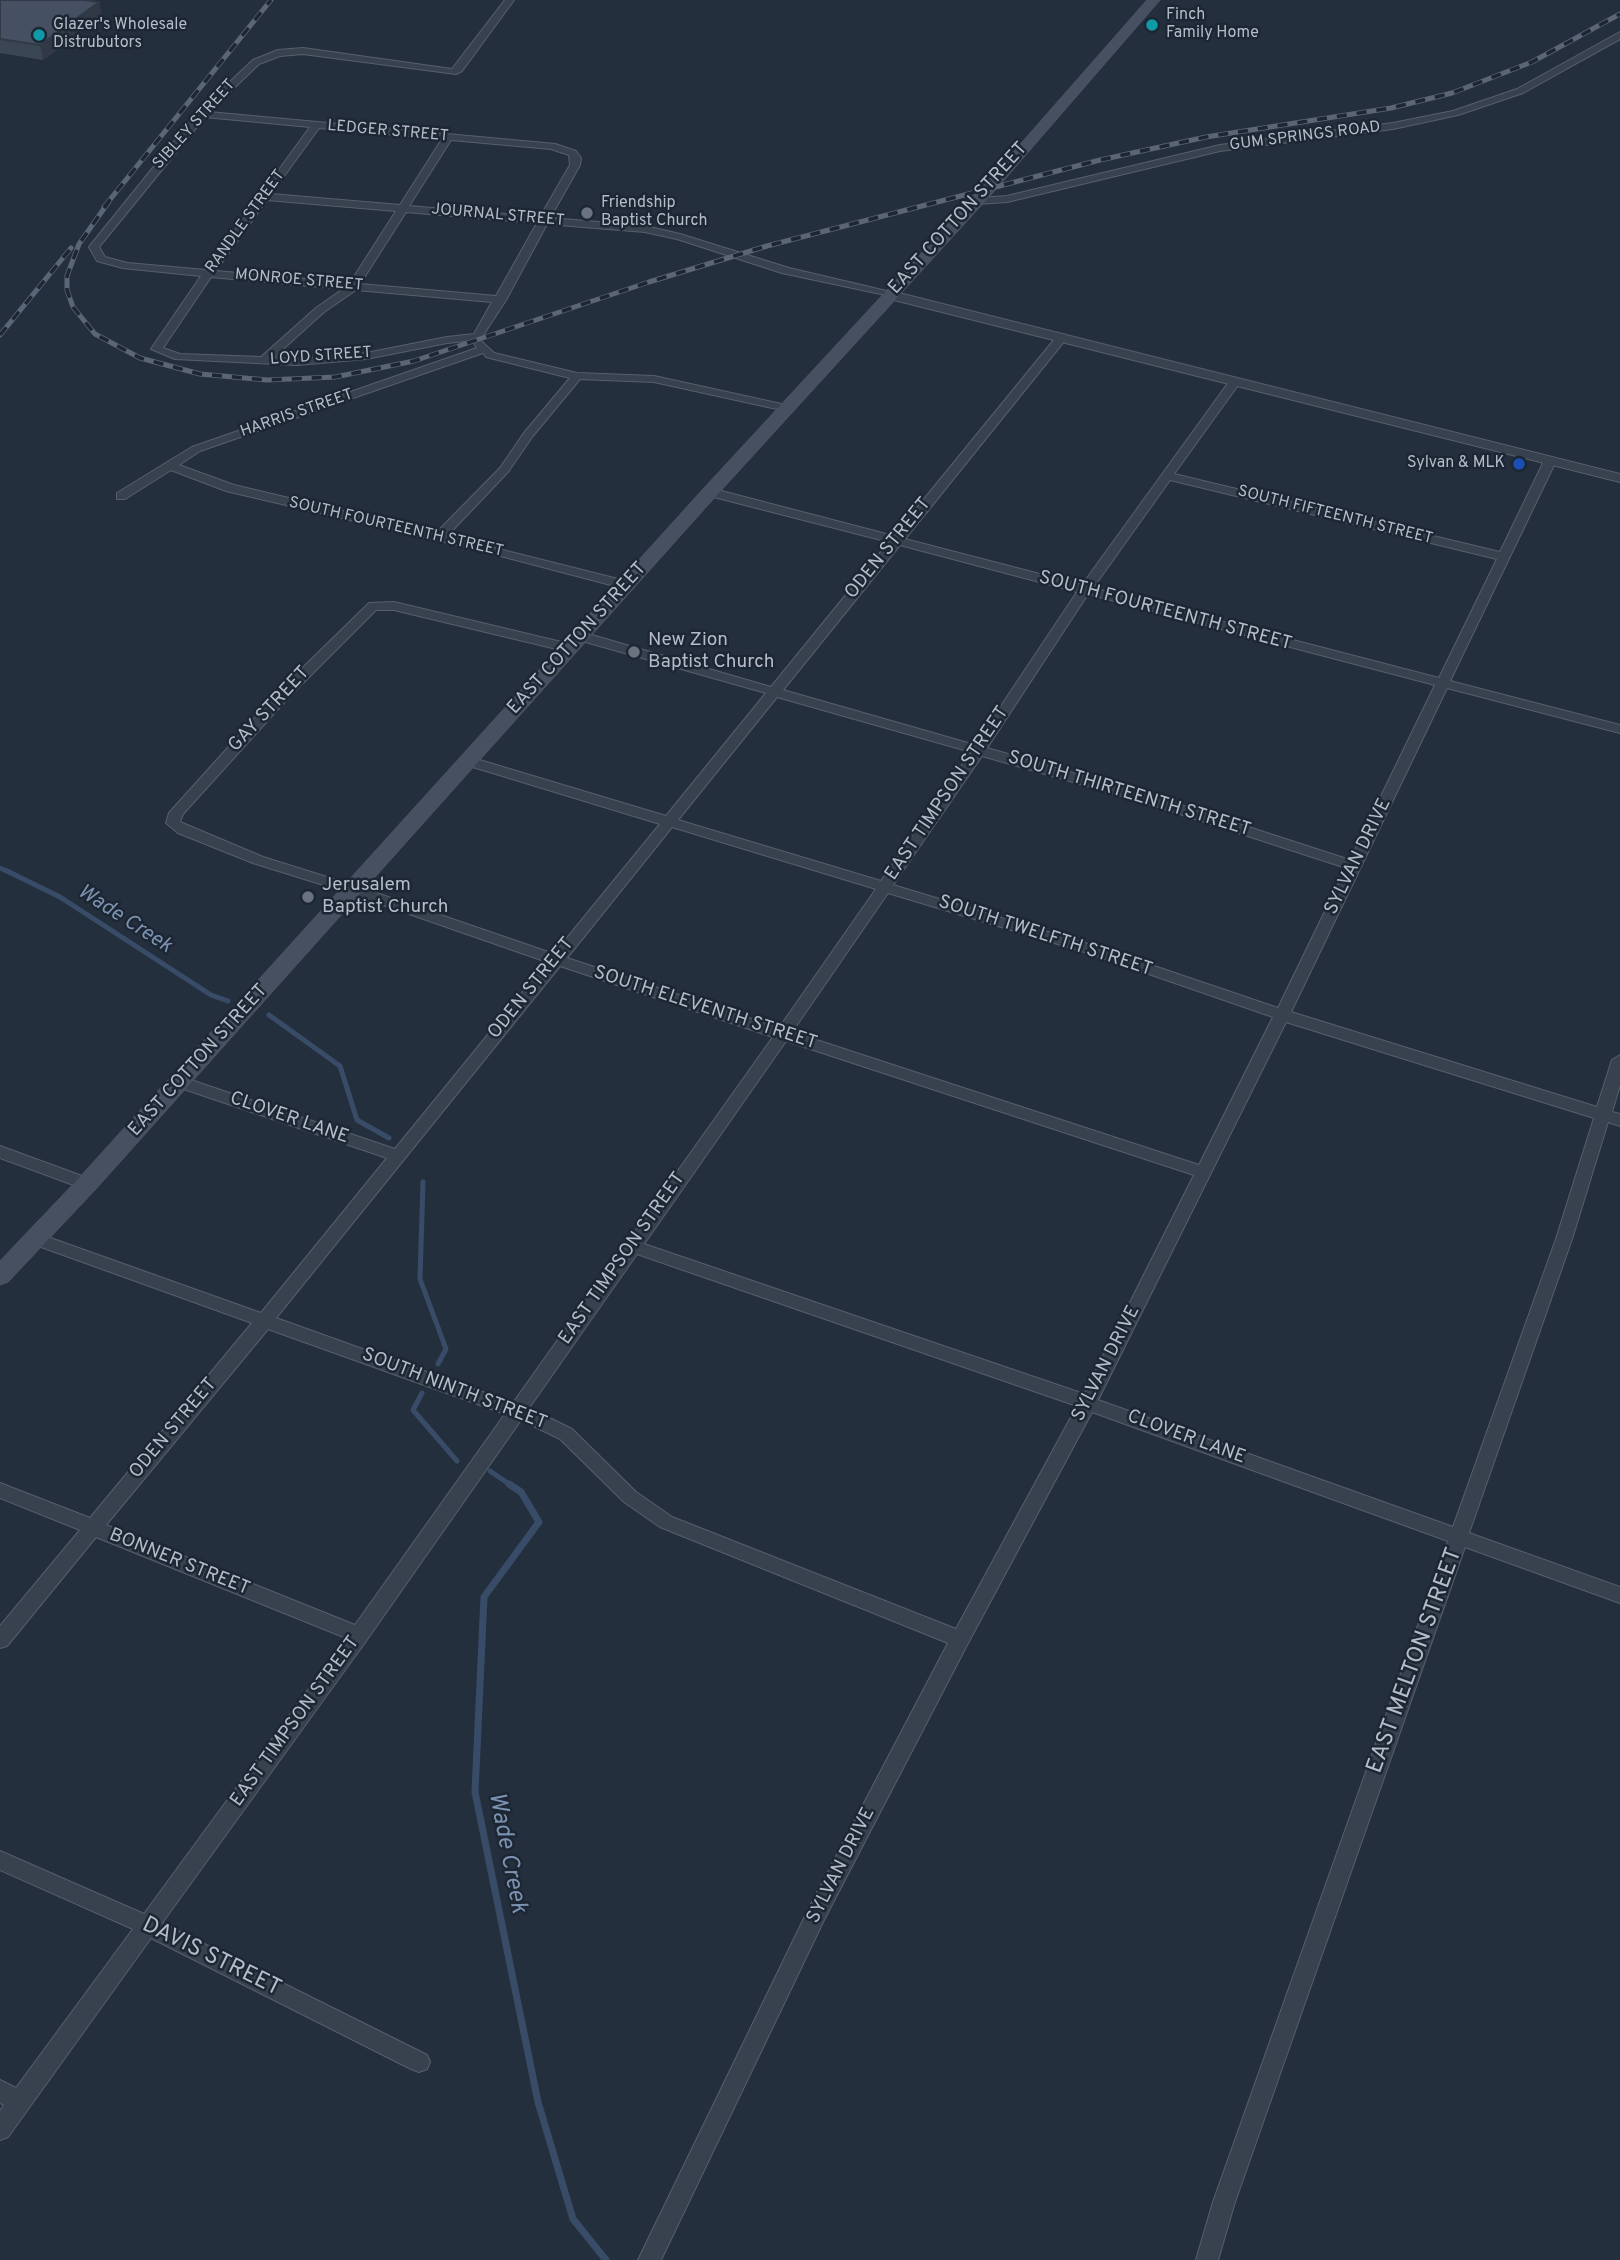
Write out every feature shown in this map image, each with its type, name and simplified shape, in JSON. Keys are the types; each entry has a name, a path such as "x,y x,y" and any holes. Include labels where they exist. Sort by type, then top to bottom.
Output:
{"main road":[{"name":"EAST COTTON STREET","path":"0,1276 354,890 574,642 977,201 1154,0"}],"street":[{"name":"SIBLEY STREET","path":"98,256 94,247 98,241 201,114 249,67 278,53 311,52 445,73 459,69 510,0"},
{"name":"GUM SPRINGS ROAD","path":"977,201 1007,199 1220,148 1382,127 1455,113 1520,91 1620,35"},
{"name":"LEDGER STREET","path":"201,114 552,146 573,153 576,158 575,165 544,220"},
{"name":"RANDLE STREET","path":"162,353 158,349 159,343 316,125"},
{"path":"263,361 308,319 353,287 448,137"},
{"name":"JOURNAL STREET","path":"265,197 660,232 786,271 891,295"},
{"path":"544,220 478,337 482,350 502,359 578,376 654,379 786,408"},
{"name":"MONROE STREET","path":"98,256 120,265 501,300"},
{"path":"891,295 1620,478"},
{"name":"LOYD STREET","path":"162,353 192,358 263,361 332,360 478,337"},
{"name":"ODEN STREET","path":"0,1640 265,1320 1062,337"},
{"name":"HARRIS STREET","path":"121,496 196,449 482,350"},
{"path":"439,537 504,470 528,435 578,376"},
{"name":"EAST TIMPSON STREET","path":"0,2129 359,1635 515,1410 783,1034 979,750 1084,590 1235,381"},
{"name":"SYLVAN DRIVE","path":"649,2260 817,1913 960,1639 1088,1403 1282,1016 1550,461"},
{"name":"SOUTH FOURTEENTH STREET","path":"169,465 230,488 439,537 626,585"},
{"name":"SOUTH FIFTEENTH STREET","path":"1166,475 1504,557"},
{"name":"SOUTH FOURTEENTH STREET","path":"710,492 1620,729"},
{"name":"SOUTH THIRTEENTH STREET","path":"376,605 394,606 574,642 772,693 1168,805 1354,866"},
{"name":"GAY STREET","path":"173,823 176,813 284,694 366,611 376,605"},
{"name":"SOUTH TWELFTH STREET","path":"468,761 1096,951 1282,1016 1620,1120"},
{"name":"SOUTH ELEVENTH STREET","path":"173,823 183,830 248,857 1203,1172"},
{"name":"EAST MELTON STREET","path":"1207,2260 1229,2189 1564,1239 1620,1060"},
{"name":"CLOVER LANE","path":"180,1082 398,1156"},
{"path":"0,1152 87,1184"},
{"name":"SOUTH NINTH STREET","path":"36,1239 515,1410 566,1434 630,1497 666,1522 960,1639"},
{"name":"CLOVER LANE","path":"631,1246 1088,1403 1620,1595"},
{"name":"BONNER STREET","path":"0,1490 359,1635"},
{"name":"DAVIS STREET","path":"0,1860 148,1926 419,2062"},
{"path":"0,2091 20,2102"}],"building":[{"path":"0,0 99,2 40,45 0,39"}],"waterway":[{"name":"Wade Creek","path":"0,868 9,872"},
{"name":"Wade Creek","path":"5,870 60,897 211,995 228,1001"},
{"name":"Wade Creek","path":"269,1015 340,1066 357,1120 389,1138"},
{"name":"Wade Creek","path":"423,1182 420,1279 446,1349 438,1364"},
{"name":"Wade Creek","path":"422,1393 413,1410 457,1461"},
{"name":"Wade Creek","path":"490,1471 512,1486"},
{"name":"Wade Creek","path":"512,1486 521,1492 539,1522 484,1597 475,1792 538,2102 573,2219 606,2260"}],"railway":[{"path":"104,207 271,0"},
{"path":"110,200 79,244 67,276 67,290 73,307 95,334 140,358 200,374 267,380 335,377 414,361 649,282 767,246 1100,160 1206,137 1391,108 1452,93 1532,62 1620,14"},
{"path":"0,335 71,248"}],"place":[{"name":"Finch Family Home","path":"1152,25"},
{"name":"Glazer's Wholesale Distrubutors","path":"39,35"},
{"name":"Friendship Baptist Church","path":"587,213"},
{"name":"Sylvan & MLK","path":"1519,464"},
{"name":"New Zion Baptist Church","path":"634,652"},
{"name":"Jerusalem Baptist Church","path":"308,897"}]}
